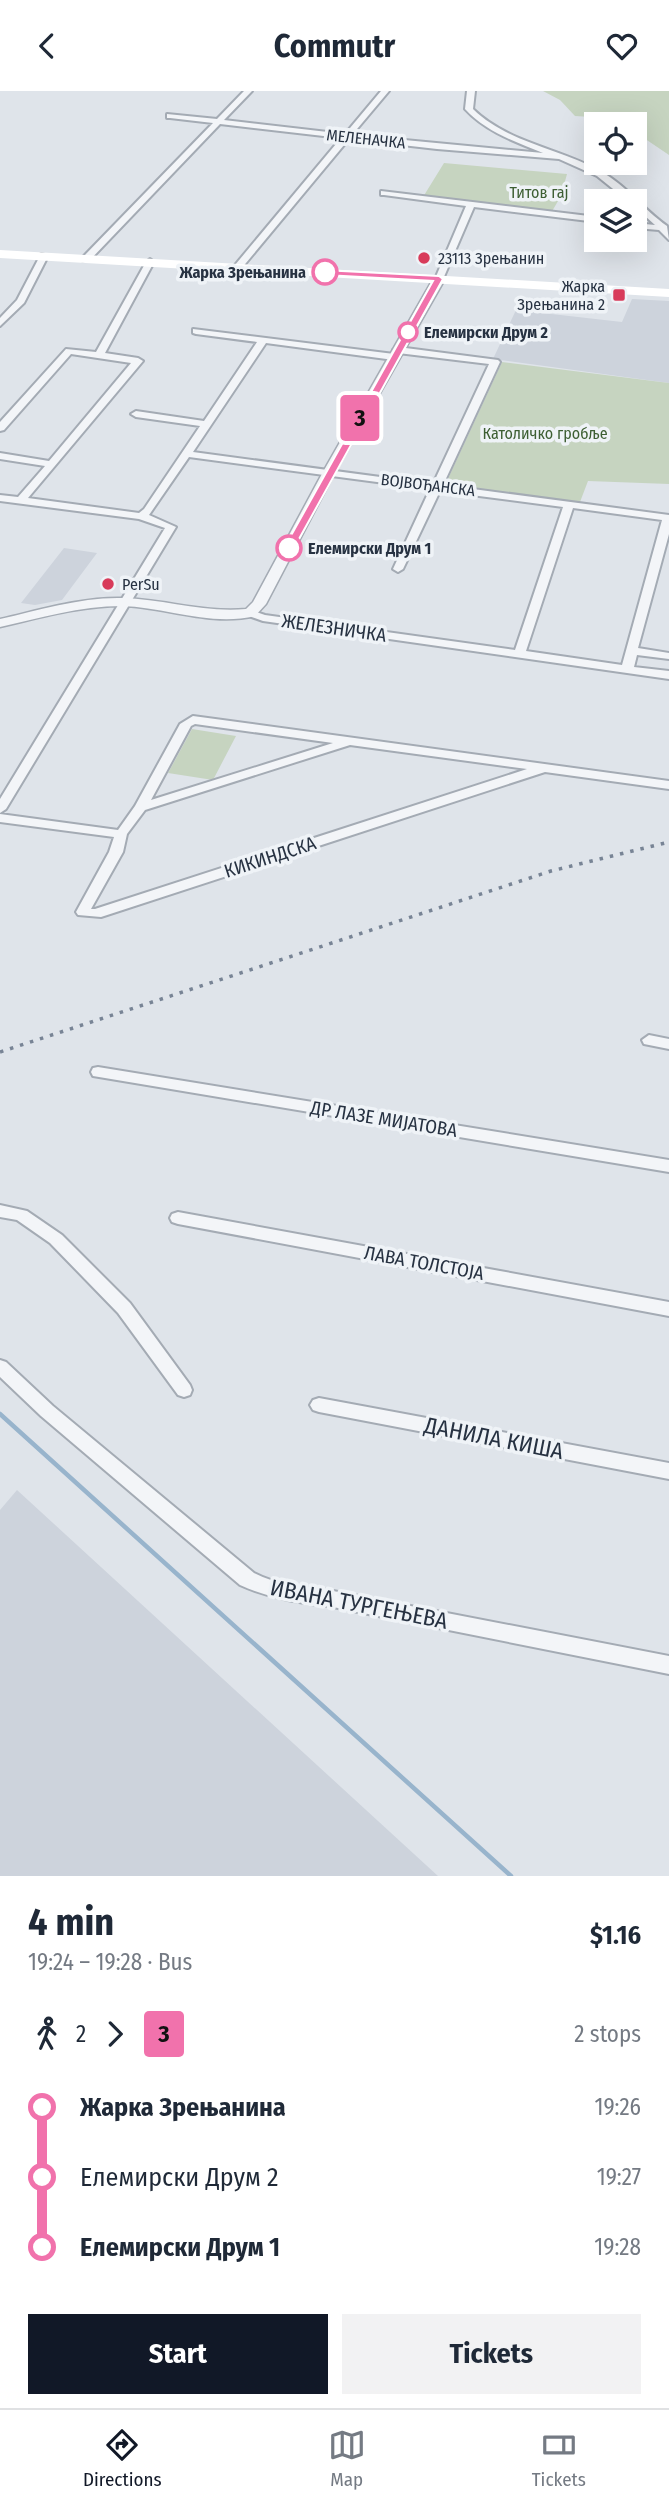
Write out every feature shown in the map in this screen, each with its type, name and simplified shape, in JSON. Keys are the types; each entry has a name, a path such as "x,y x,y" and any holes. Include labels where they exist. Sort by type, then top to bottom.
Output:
{"main road":[{"path":"0,254 669,293"}],"street":[{"path":"86,259 248,91"},
{"path":"238,267 385,91"},
{"path":"471,91 469,109 476,117 505,134 604,177 618,189"},
{"name":"МЕЛЕНАЧКА","path":"170,116 346,137 563,157"},
{"path":"384,193 584,218"},
{"path":"250,613 259,604 329,472 439,279 471,204"},
{"path":"647,215 666,233"},
{"path":"647,228 666,233"},
{"path":"0,323 21,301 44,256"},
{"path":"99,355 150,262"},
{"path":"196,331 495,362 398,569"},
{"path":"141,516 148,511 263,340"},
{"path":"0,428 69,351 138,361 20,502"},
{"path":"136,414 207,424"},
{"name":"ВОЈВОЂАНСКА","path":"187,454 669,518"},
{"path":"0,456 51,464"},
{"path":"0,498 141,516 171,527 122,603 0,809"},
{"path":"519,654 569,504"},
{"path":"627,669 669,518"},
{"path":"653,574 669,576"},
{"name":"ЖЕЛЕЗНИЧКА","path":"0,623 67,608 122,603 234,615 250,613 263,618 669,675"},
{"path":"632,651 669,656"},
{"path":"0,818 121,834 141,807 188,722 198,721 669,785"},
{"path":"141,807 350,742"},
{"name":"КИКИНДСКА","path":"121,834 106,872 83,910 86,914 109,910 541,769"},
{"path":"649,1040 669,1044"},
{"name":"ДР ЛАЗЕ МИЈАТОВА","path":"98,1072 669,1166"},
{"path":"0,1211 27,1219 56,1238 124,1308 184,1390"},
{"name":"ЛАВА ТОЛСТОЈА","path":"178,1218 669,1309"},
{"name":"ИВАНА ТУРГЕЊЕВА","path":"0,1367 47,1411 247,1579 264,1588 328,1598 669,1665"},
{"name":"ДАНИЛА КИША","path":"319,1405 669,1471"}],"shaded area":[{"path":"632,299 669,301 669,383 493,359 516,310 622,322"},
{"path":"64,548 97,553 62,600 35,605 21,603"},
{"path":"17,1490 438,1876 0,1876 0,1510"}],"green space":[{"path":"543,91 669,91 669,155 647,140 647,112 584,112 584,117 575,116 560,100"},
{"name":"Титов гај","path":"444,163 567,174 561,196 551,213 423,197"},
{"name":"Католичко гробље","path":"502,362 669,383 669,484 588,481 580,502 445,485"},
{"path":"192,729 236,736 213,780 168,773"}],"waterway":[{"path":"0,1414 511,1876"}],"railway":[{"path":"0,1052 551,871 669,842"}],"bus line":[{"name":"3","path":"289,548 439,279 325,272"}],"place":[{"name":"23113 Зрењанин","path":"424,258"},
{"name":"Жарка Зрењанина","path":"325,272"},
{"name":"Жарка Зрењанина 2","path":"619,295"},
{"name":"Елемирски Друм 2","path":"408,332"},
{"name":"Елемирски Друм 1","path":"289,548"},
{"name":"PerSu","path":"108,584"}]}
